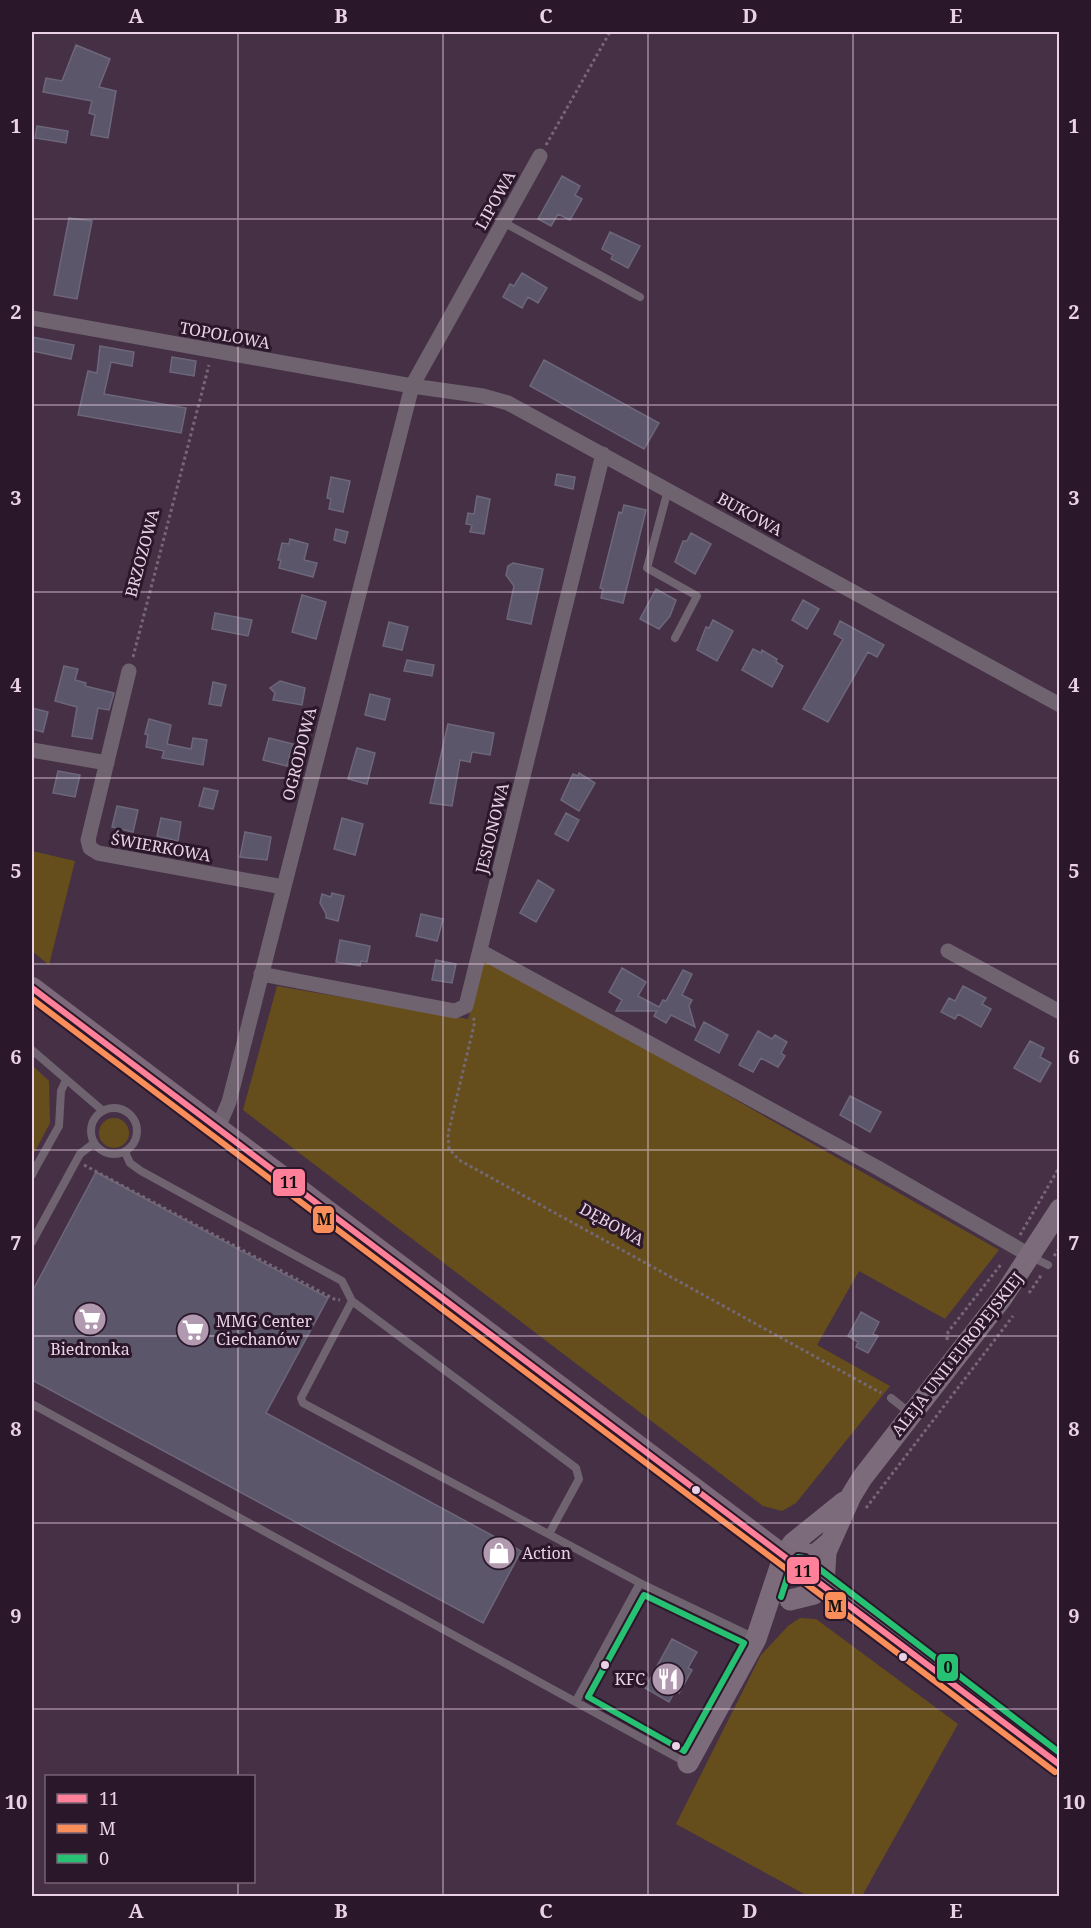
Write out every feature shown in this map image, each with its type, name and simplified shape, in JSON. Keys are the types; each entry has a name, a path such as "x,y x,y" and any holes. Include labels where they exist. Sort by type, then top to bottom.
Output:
{"main road":[{"path":"32,988 1059,1765"},
{"name":"ALEJA UNII EUROPEJSKIEJ","path":"824,1585 826,1552 851,1496 911,1413 1002,1298 1040,1260 1059,1209"},
{"name":"ALEJA UNII EUROPEJSKIEJ","path":"756,1639 770,1627 790,1600 793,1543 851,1496"},
{"path":"792,1561 816,1554 830,1542"},
{"name":"ALEJA UNII EUROPEJSKIEJ","path":"688,1763 756,1639 792,1561"},
{"path":"790,1600 814,1594 824,1585"}],"street":[{"name":"LIPOWA","path":"412,386 540,156"},
{"name":"TOPOLOWA","path":"32,318 412,386"},
{"name":"BUKOWA","path":"412,386 483,396 508,403 1059,705"},
{"name":"OGRODOWA","path":"218,1130 229,1102 412,386"},
{"name":"JESIONOWA","path":"466,1006 603,454"},
{"path":"32,750 107,763 129,671"},
{"name":"ŚWIERKOWA","path":"107,763 88,840 90,848 98,853 283,887"},
{"path":"480,951 878,1168 1040,1260"},
{"path":"948,951 1059,1012"},
{"path":"261,974 455,1011 466,1006"}],"lane":[{"path":"503,222 640,297"},
{"path":"668,490 647,568 697,596 675,638"},
{"path":"32,1050 102,1110 120,1108 135,1119 137,1138 125,1152 114,1155 102,1151 94,1143 91,1125 102,1110"},
{"path":"32,1175 34,1166 59,1126 61,1091 66,1080"},
{"path":"32,1242 76,1160 94,1143"},
{"path":"125,1152 130,1162 141,1171 342,1281 352,1301 576,1468 579,1472 579,1479 549,1534"},
{"path":"352,1301 301,1398 303,1403 640,1583 756,1639"},
{"path":"891,1398 911,1413"},
{"path":"32,1404 688,1763"},
{"path":"576,1701 640,1583"}],"path":[{"path":"540,156 610,32"},
{"name":"BRZOZOWA","path":"129,671 212,351"},
{"name":"DĘBOWA","path":"466,1006 474,1021 448,1134 449,1149 459,1160 891,1398"},
{"path":"76,1160 333,1299 352,1301"},
{"path":"1022,1302 1040,1260 1059,1247"},
{"path":"871,1503 1016,1311"}],"shaded area":[{"path":"32,851 75,861 49,965 32,951"},
{"path":"485,957 999,1250 945,1319 859,1271 817,1345 890,1386 796,1503 782,1511 763,1506 243,1110 277,986 468,1019"},
{"path":"32,1065 49,1081 50,1123 32,1157"},
{"path":"114,1118 125,1122 129,1133 125,1144 114,1148 103,1144 99,1133 103,1122"},
{"path":"800,1618 816,1619 958,1724 862,1896 808,1896 676,1824 761,1655 788,1626"}],"building":[{"path":"76,45 110,59 99,87 116,91 108,138 91,135 95,115 89,113 92,101 43,92 46,78 62,81"},
{"path":"37,126 68,131 66,143 35,138"},
{"path":"562,176 580,186 575,195 582,199 570,220 558,214 551,226 538,219"},
{"path":"69,218 92,221 77,299 54,295"},
{"path":"610,232 640,246 628,268 611,259 613,255 602,249"},
{"path":"522,273 547,288 538,303 528,297 522,308 503,297 510,284 514,286"},
{"path":"32,337 74,345 71,359 32,351"},
{"path":"100,346 134,352 132,366 111,362 104,394 186,408 181,433 78,415 88,371 97,373"},
{"path":"172,357 196,361 194,376 170,372"},
{"path":"544,360 659,423 644,449 530,386"},
{"path":"557,474 575,477 573,489 555,485"},
{"path":"331,477 350,481 343,512 329,509 331,499 327,498"},
{"path":"477,496 490,499 484,534 470,532 472,525 466,524 468,513 474,514"},
{"path":"624,505 646,510 623,603 601,598 603,589 600,588 619,512 622,513"},
{"path":"336,529 348,532 345,543 334,540"},
{"path":"691,533 711,544 695,574 675,562 683,541 687,541"},
{"path":"290,539 308,544 304,560 317,563 313,577 279,568 281,560 278,560 282,543 289,544"},
{"path":"513,563 543,569 531,624 507,619 514,586 506,575 508,566"},
{"path":"656,589 676,600 670,616 659,629 640,619"},
{"path":"302,595 326,602 316,639 292,632"},
{"path":"803,600 819,609 807,629 792,620"},
{"path":"215,613 252,620 248,636 212,629"},
{"path":"713,620 733,631 717,661 697,650 706,627 709,628"},
{"path":"840,621 884,645 877,657 868,652 828,722 803,709 843,639 834,634"},
{"path":"389,622 408,627 402,650 383,646"},
{"path":"753,649 761,653 762,650 777,659 776,662 783,666 772,687 742,670"},
{"path":"407,660 434,665 432,676 404,671"},
{"path":"64,666 78,669 75,680 86,683 85,686 114,693 109,710 98,708 92,739 72,736 77,707 55,701"},
{"path":"280,681 305,688 302,705 273,700 275,693 270,688"},
{"path":"213,682 226,685 221,706 209,704"},
{"path":"370,694 390,699 385,720 365,715"},
{"path":"32,708 48,712 43,732 32,729"},
{"path":"149,719 171,725 167,744 191,749 193,738 207,740 203,765 162,758 164,751 146,747 148,735 145,734"},
{"path":"448,724 494,733 490,755 472,752 470,762 460,760 452,806 430,803"},
{"path":"269,738 293,744 287,766 263,760"},
{"path":"357,748 375,753 367,784 348,779"},
{"path":"58,771 80,775 75,797 53,793"},
{"path":"579,773 595,783 579,811 561,800 573,774 578,776"},
{"path":"204,788 218,791 213,809 199,806"},
{"path":"117,806 138,810 133,832 112,827"},
{"path":"566,813 579,820 568,841 555,834"},
{"path":"161,818 181,822 178,841 157,836"},
{"path":"342,818 363,824 355,855 334,849"},
{"path":"245,832 271,837 267,860 240,857"},
{"path":"538,880 554,890 536,922 520,913"},
{"path":"332,893 344,896 338,921 326,918 320,903 322,894 331,897"},
{"path":"421,914 443,919 437,941 416,936"},
{"path":"340,940 370,946 367,962 361,961 360,966 336,962"},
{"path":"436,960 456,964 452,983 432,980"},
{"path":"622,968 646,982 638,996 659,1007 663,1000 666,1001 683,970 692,974 682,995 692,1000 689,1006 695,1027 671,1015 666,1023 654,1016 657,1011 616,1011 622,1000 609,992"},
{"path":"963,986 986,998 982,1004 991,1009 981,1027 958,1014 955,1019 941,1012 949,998 955,1001"},
{"path":"704,1022 728,1035 719,1053 695,1040"},
{"path":"758,1031 772,1039 775,1035 787,1042 781,1053 785,1056 778,1067 761,1058 753,1072 739,1065"},
{"path":"1030,1041 1044,1048 1040,1057 1051,1063 1040,1082 1014,1068"},
{"path":"850,1096 881,1112 870,1132 840,1115"},
{"path":"96,1172 328,1298 266,1413 521,1551 483,1623 32,1380 32,1292"},
{"path":"861,1312 879,1322 873,1334 878,1336 868,1353 856,1347 858,1342 848,1336"},
{"name":"KFC","path":"672,1639 697,1652 688,1668 692,1670 679,1693 675,1691 669,1702 645,1688"}],"transit line":[{"name":"11","path":"32,988 1060,1765"},
{"name":"M","path":"32,999 1055,1772"},
{"name":"0","path":"781,1597 792,1563 798,1557 805,1558 1060,1753"},
{"name":"0","path":"644,1595 744,1643 684,1751 588,1697 644,1595"}],"place":[{"name":"Biedronka","path":"90,1319"},
{"name":"MMG Center Ciechanów","path":"193,1330"},
{"name":"Action","path":"499,1553"},
{"name":"KFC","path":"668,1679"}]}
